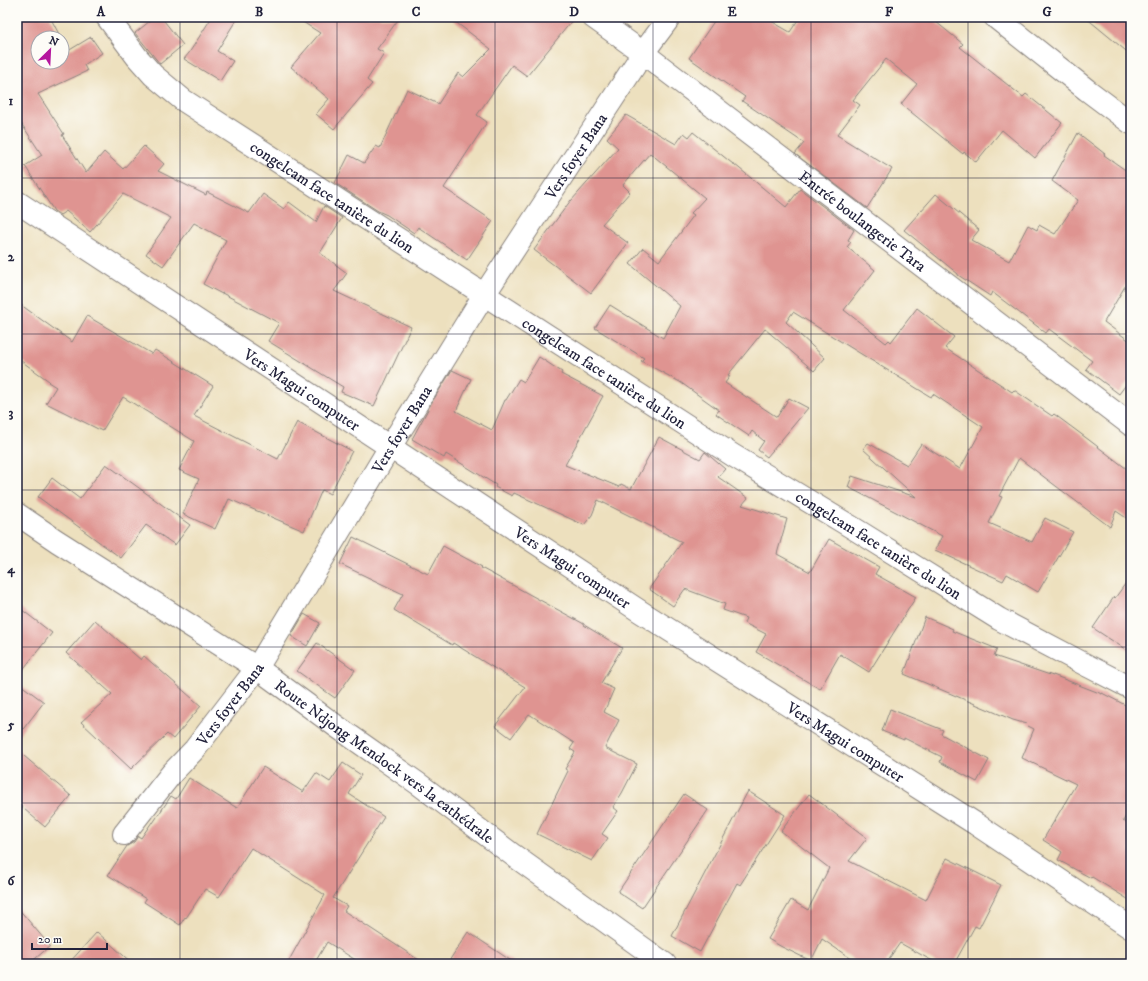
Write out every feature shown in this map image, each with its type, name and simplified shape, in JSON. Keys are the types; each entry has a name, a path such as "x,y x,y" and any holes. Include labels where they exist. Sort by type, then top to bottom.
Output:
{"street":[{"name":"congelcam face tanière du lion","path":"107,17 137,57 153,75 183,100 734,456 999,619 1131,688"},
{"name":"Entrée boulangerie Tara","path":"593,17 1131,425"},
{"name":"Vers foyer Bana","path":"124,834 172,773 195,749 257,668 390,447 484,295 642,53 670,17"},
{"path":"995,17 1131,123"},
{"name":"Vers Magui computer","path":"17,202 641,612 976,824 1131,928"},
{"name":"Route Ndjong Mendock vers la cathédrale","path":"17,514 63,546 257,668 336,726 420,784 513,855 666,964"}],"building":[{"path":"17,17 50,17 57,30 30,30 30,70 70,70 70,50 91,37 102,53 84,65 87,71 38,94 64,134 62,135 86,173 104,152 123,169 144,146 164,164 158,171 206,195 207,192 249,213 263,194 284,209 289,202 316,222 324,206 342,218 320,253 347,273 334,291 411,327 374,406 341,392 343,387 268,341 279,323 203,284 226,240 194,223 163,266 146,254 171,218 123,194 90,232 66,211 60,215 54,211 25,166 42,155 17,117"},
{"path":"155,17 161,17 183,45 160,64 135,33"},
{"path":"212,17 238,17 217,51 233,61 220,81 184,59"},
{"path":"295,17 400,17 377,49 384,53 367,80 372,84 334,129 316,114 329,99 291,67 320,33"},
{"path":"449,17 575,17 527,76 512,65 477,115 487,122 444,188 493,221 467,260 418,227 414,233 335,183 349,155 364,163 376,146 380,148 407,89 438,104 458,73 463,77 491,49"},
{"path":"717,17 764,17 790,32 800,17 930,17 963,44 960,47 1023,97 1026,94 1062,123 1035,158 1002,130 976,162 964,152 963,154 901,104 917,84 886,59 853,100 860,105 837,135 892,169 867,208 795,154 804,143 742,101 745,97 689,58"},
{"path":"1085,17 1131,17 1131,55"},
{"path":"626,115 676,144 684,133 689,137 693,132 786,207 800,189 854,230 848,240 851,242 847,247 875,270 844,310 886,343 889,340 891,342 917,308 954,337 945,348 1012,392 1014,390 1052,416 1054,414 1131,472 1131,521 1116,511 1110,527 1019,458 999,496 1002,497 989,523 1032,542 1045,518 1073,532 1038,592 1007,574 1003,581 935,550 942,536 848,487 852,476 916,497 863,449 868,443 907,465 921,444 960,469 983,427 933,394 931,397 793,312 786,322 825,358 814,371 765,329 728,375 730,376 725,383 777,417 789,398 808,408 767,457 758,450 764,441 752,431 749,436 716,414 719,410 680,382 641,361 644,358 595,328 610,305 663,338 680,306 630,264 643,248 659,261 694,215 691,213 705,198 650,153 623,185 630,192 602,224 628,243 591,293 534,250 571,200 618,148 607,138"},
{"path":"1078,133 1105,154 1104,155 1131,174 1131,276 1104,322 1131,342 1131,378 1119,394 1086,369 1092,361 1049,329 1046,333 992,292 990,296 958,275 904,230 936,194 979,230 971,240 1009,261 1028,225 1037,230 1039,225 1055,234 1078,200 1052,181"},
{"path":"17,302 72,342 87,316 152,354 155,350 213,386 194,416 278,459 297,422 352,451 330,494 322,490 304,531 229,499 215,529 183,514 199,479 179,470 194,441 123,397 102,431 46,403 56,387 17,358"},
{"path":"539,357 562,372 561,374 603,396 565,465 619,487 621,484 631,489 659,437 700,459 705,452 725,469 718,477 748,498 742,505 787,519 777,554 810,572 829,539 879,567 875,574 916,597 869,672 840,654 820,689 756,652 766,634 744,623 746,618 723,610 725,604 685,589 673,606 649,589 682,542 598,500 592,515 584,525 514,493 512,496 495,487 496,485 446,454 444,458 412,439 432,402 452,370 471,379 456,411 492,430 505,400 519,379 524,382"},
{"path":"106,464 190,525 175,545 146,525 121,558 38,497 52,478 80,499"},
{"path":"353,537 428,574 443,546 584,624 622,648 601,683 614,689 604,712 619,720 605,748 637,764 613,807 618,811 602,834 608,838 592,861 537,834 568,771 565,769 575,752 570,749 574,743 529,714 511,738 495,726 525,687 453,643 452,645 394,610 403,594 340,564"},
{"path":"1131,576 1131,653 1093,628 1114,597 1115,598"},
{"path":"17,606 52,633 17,677"},
{"path":"304,614 320,623 307,646 291,636"},
{"path":"925,617 953,629 952,631 997,649 994,656 1102,693 1131,708 1131,807 1123,821 1131,825 1131,901 1092,877 1091,878 1058,860 1062,852 1043,840 1076,784 1022,758 1034,729 1026,725 1027,724 1013,720 904,674"},
{"path":"95,620 141,660 144,656 201,706 173,739 167,734 131,769 81,722 112,694 66,653"},
{"path":"317,643 355,670 335,698 297,671"},
{"path":"17,682 44,702 17,737"},
{"path":"890,709 943,730 941,734 989,760 977,782 940,762 942,757 904,738 904,740 882,731"},
{"path":"17,750 71,796 45,827 17,803"},
{"path":"343,763 361,775 349,794 384,817 333,898 347,906 344,911 425,964 362,964 327,942 314,964 287,964 325,895 251,848 219,897 205,889 180,925 144,902 146,899 108,875 127,846 134,842 138,836 141,838 171,796 176,799 189,778 237,808 263,767 303,792 316,773 330,782"},
{"path":"748,791 785,815 740,885 737,883 700,952 672,936"},
{"path":"684,794 708,810 642,908 618,892"},
{"path":"809,794 867,838 849,861 926,900 947,858 1001,885 979,928 975,926 954,964 938,964 900,943 885,964 859,964 822,939 811,961 768,939 791,900 808,910 829,868 781,831"},
{"path":"17,907 50,946 29,964 17,964"},
{"path":"97,932 133,964 68,964"},
{"path":"468,932 516,964 447,964"}]}
